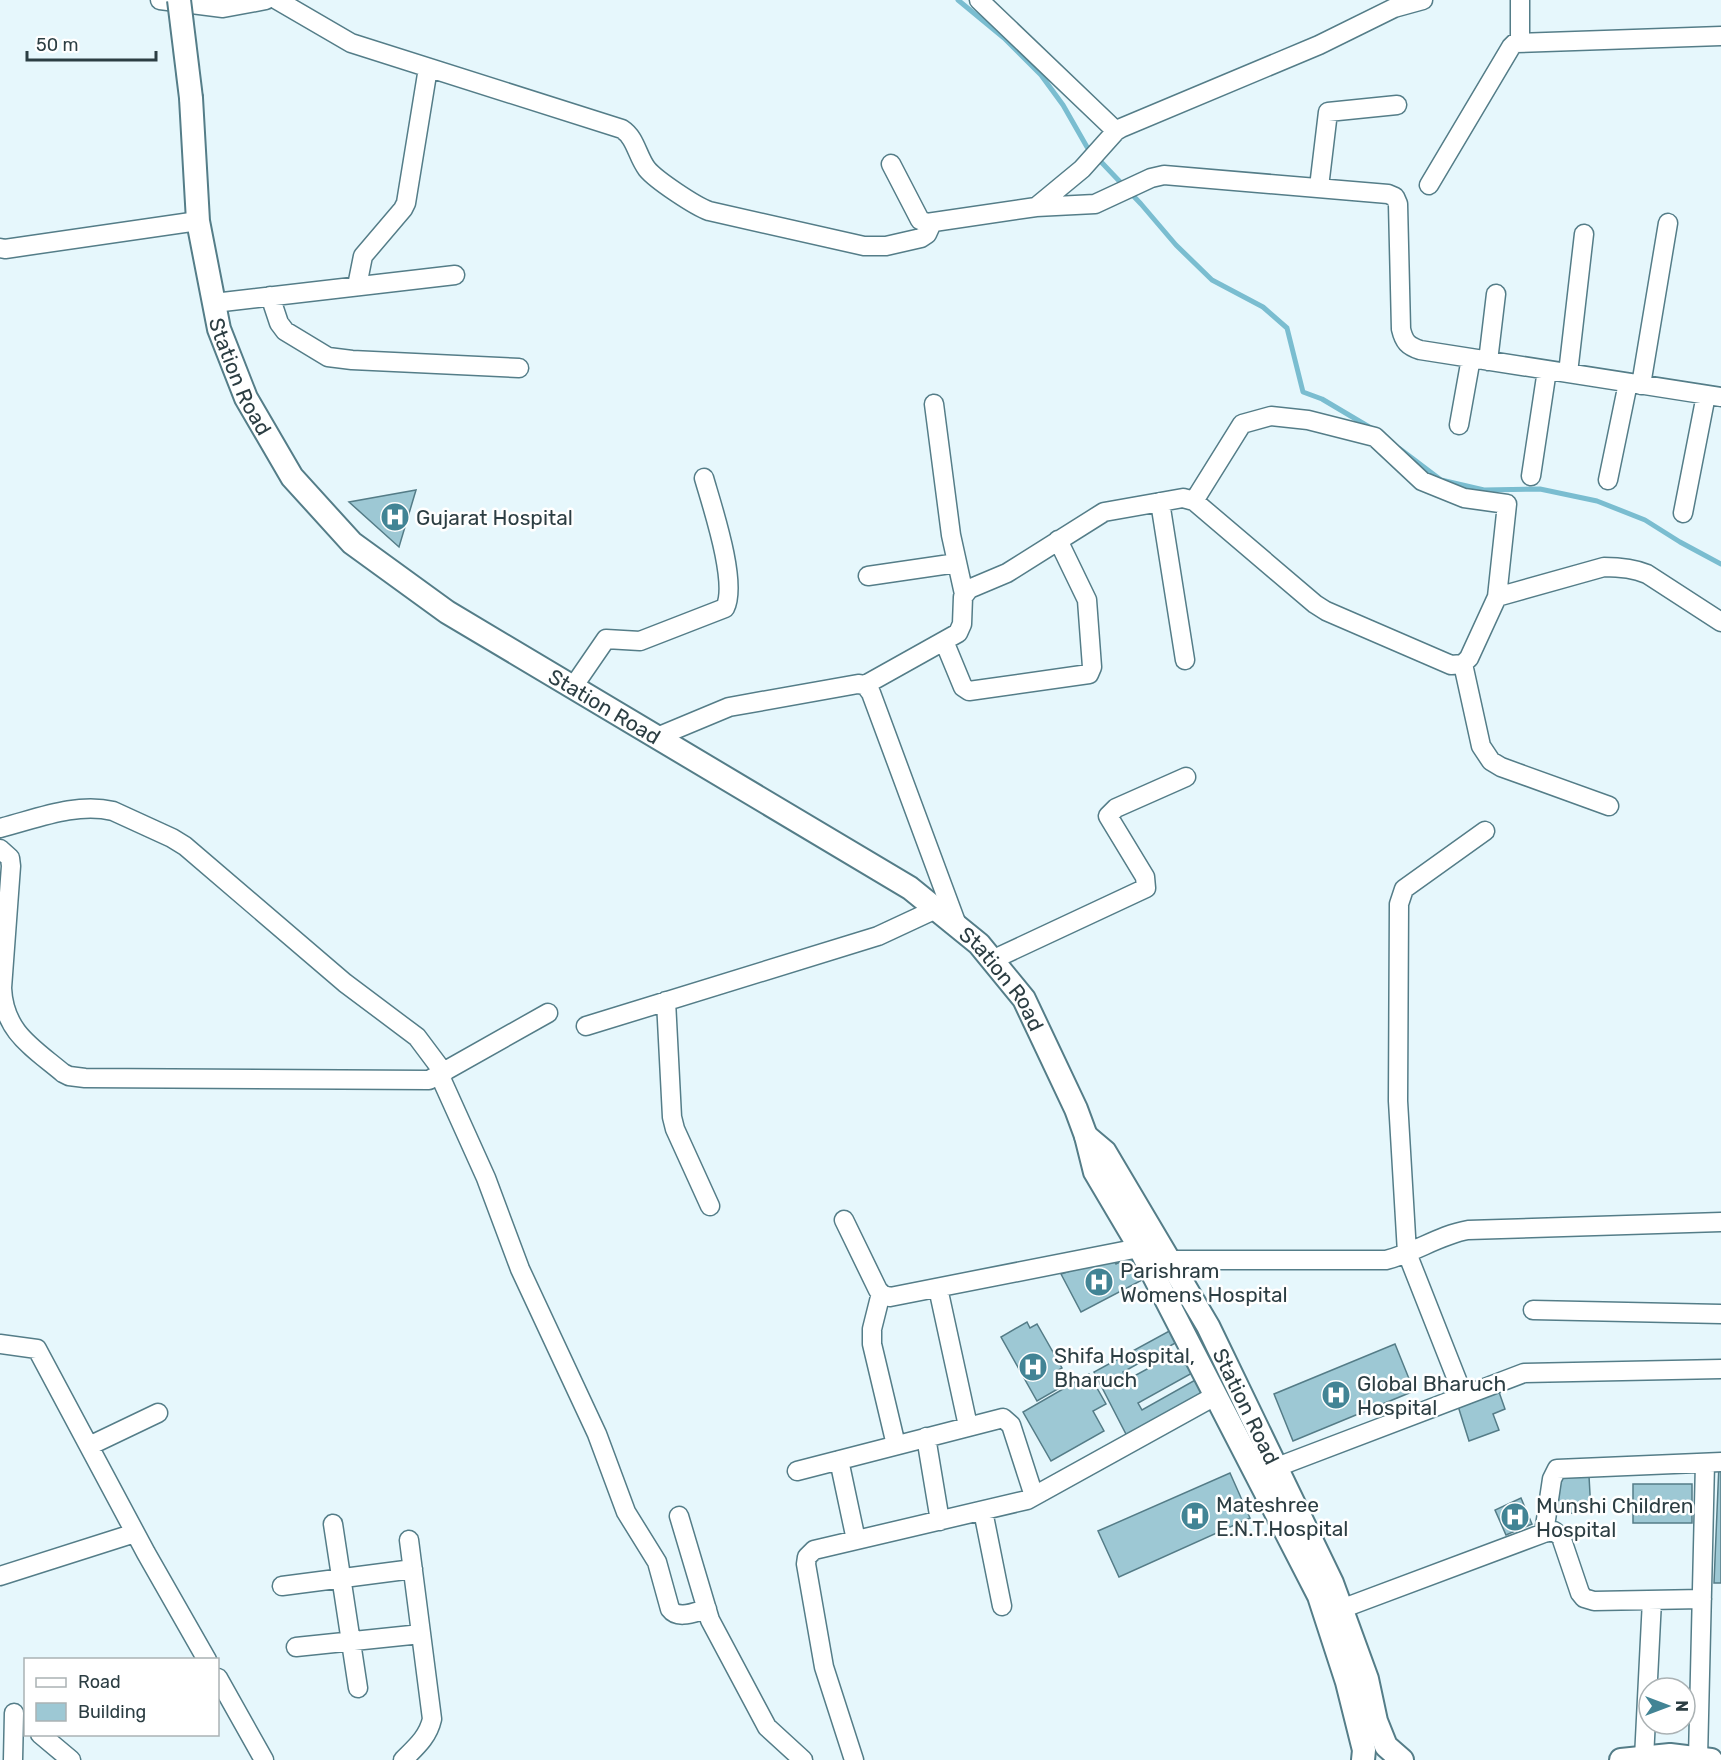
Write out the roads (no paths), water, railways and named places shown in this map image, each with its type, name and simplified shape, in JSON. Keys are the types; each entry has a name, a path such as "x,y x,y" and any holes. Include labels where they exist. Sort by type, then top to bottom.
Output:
{"main road":[{"name":"Station Road","path":"179,0 191,98 198,221 219,329 246,398 292,477 352,543 447,612 910,888 980,944 1023,999 1076,1109 1086,1136 1092,1166 1139,1248 1161,1267 1208,1326 1332,1583 1367,1679 1376,1722 1386,1746 1402,1760"},
{"name":"Station Road","path":"1086,1136 1105,1152 1161,1267 1215,1396 1319,1596 1347,1682 1364,1750 1363,1760"},
{"path":"1621,1760 1670,1755 1705,1759"},
{"path":"1382,1760 1398,1760"}],"street":[{"path":"160,0 223,8 266,0"},
{"path":"278,0 342,39 622,129 631,136 650,173 701,208 709,211 874,247 921,238 927,234 932,223"},
{"path":"979,0 1116,131"},
{"path":"1036,207 1082,169 1116,131 1319,45 1397,3 1423,0"},
{"path":"1520,0 1520,42"},
{"path":"1429,185 1511,47 1520,42 1721,36"},
{"path":"357,286 363,256 404,209 428,68"},
{"path":"1319,187 1328,112 1397,105"},
{"path":"891,164 920,220 932,223 1036,207 1095,204 1151,178 1170,174 1381,193 1395,197 1398,204 1401,329 1404,340 1410,346 1420,350 1634,384 1717,394 1683,513"},
{"path":"0,248 198,221"},
{"path":"1608,480 1634,384 1668,223"},
{"path":"1568,373 1584,234"},
{"path":"214,303 455,275"},
{"path":"1459,425 1496,294"},
{"path":"270,296 279,323 285,331 328,357 519,368"},
{"path":"1531,476 1547,370"},
{"path":"657,737 729,707 858,684 865,685 958,633 962,627 964,594 951,535 934,404"},
{"path":"964,594 969,589 1007,573 1104,512 1182,498 1194,501 1326,611 1451,665 1463,664 1468,658 1497,597 1507,504 1464,498 1422,481 1375,437 1308,420 1271,416 1242,424 1194,501"},
{"path":"573,687 606,639 640,641 725,608 729,594 725,557 704,478"},
{"path":"1160,502 1185,660"},
{"path":"944,641 963,687 969,691 1089,674 1092,667 1087,600 1058,540"},
{"path":"868,576 957,563"},
{"path":"1497,597 1604,567 1620,567 1636,569 1647,574 1721,622"},
{"path":"1463,664 1481,746 1491,761 1501,767 1609,806"},
{"path":"865,685 871,693 957,925"},
{"path":"992,960 1146,888 1145,877 1108,816 1116,808 1186,777"},
{"path":"0,828 78,808 102,808 172,838 185,846 340,979 417,1037 447,1071 520,1269 597,1434 626,1512 657,1562 670,1610 678,1615 707,1610"},
{"path":"1463,1395 1407,1253 1398,1101 1399,904 1404,890 1485,831"},
{"path":"0,849 10,858 11,866 2,988 7,1017 17,1035 69,1076 425,1081 447,1071 548,1013"},
{"path":"586,1026 878,936 936,909"},
{"path":"666,1001 672,1117 675,1129 710,1206"},
{"path":"844,1220 882,1295 897,1296 1139,1248"},
{"path":"1161,1267 1386,1260 1468,1230 1721,1222"},
{"path":"938,1288 968,1426"},
{"path":"881,1293 873,1329 873,1344 896,1445"},
{"path":"1533,1310 1721,1314"},
{"path":"0,1344 37,1349 135,1533 206,1658"},
{"path":"1277,1467 1519,1374 1721,1369"},
{"path":"854,1760 824,1668 806,1564 807,1557 814,1550 1020,1502 1215,1396"},
{"path":"89,1446 158,1413"},
{"path":"797,1470 999,1418 1011,1425 1034,1496"},
{"path":"926,1437 940,1521"},
{"path":"839,1460 856,1540"},
{"path":"1544,1533 1552,1479 1557,1469 1713,1463 1702,1599 1705,1759"},
{"path":"983,1511 1002,1606"},
{"path":"679,1516 710,1620 767,1727 803,1760"},
{"path":"333,1524 358,1688"},
{"path":"1341,1609 1554,1531 1561,1537 1580,1593 1584,1598 1594,1601 1702,1599"},
{"path":"0,1576 135,1533"},
{"path":"403,1760 426,1737 432,1719 409,1540"},
{"path":"282,1586 413,1569"},
{"path":"1644,1758 1652,1600"},
{"path":"296,1647 421,1634"},
{"path":"219,1680 264,1760"},
{"path":"13,1712 13,1760"},
{"path":"42,1736 71,1760"}],"waterway":[{"path":"958,0 1004,38 1041,75 1063,105 1087,147 1176,245 1212,280 1263,307 1287,328 1303,392 1322,399 1376,431"},
{"path":"1400,449 1441,480 1484,490 1540,489 1597,501 1645,520 1721,564"}],"place":[{"name":"Gujarat Hospital","path":"395,517"},
{"name":"Parishram Womens Hospital","path":"1099,1282"},
{"name":"Shifa Hospital, Bharuch","path":"1033,1367"},
{"name":"Global Bharuch Hospital","path":"1336,1395"},
{"name":"Mateshree E.N.T.Hospital","path":"1195,1516"},
{"name":"Munshi Children Hospital","path":"1515,1517"}]}
